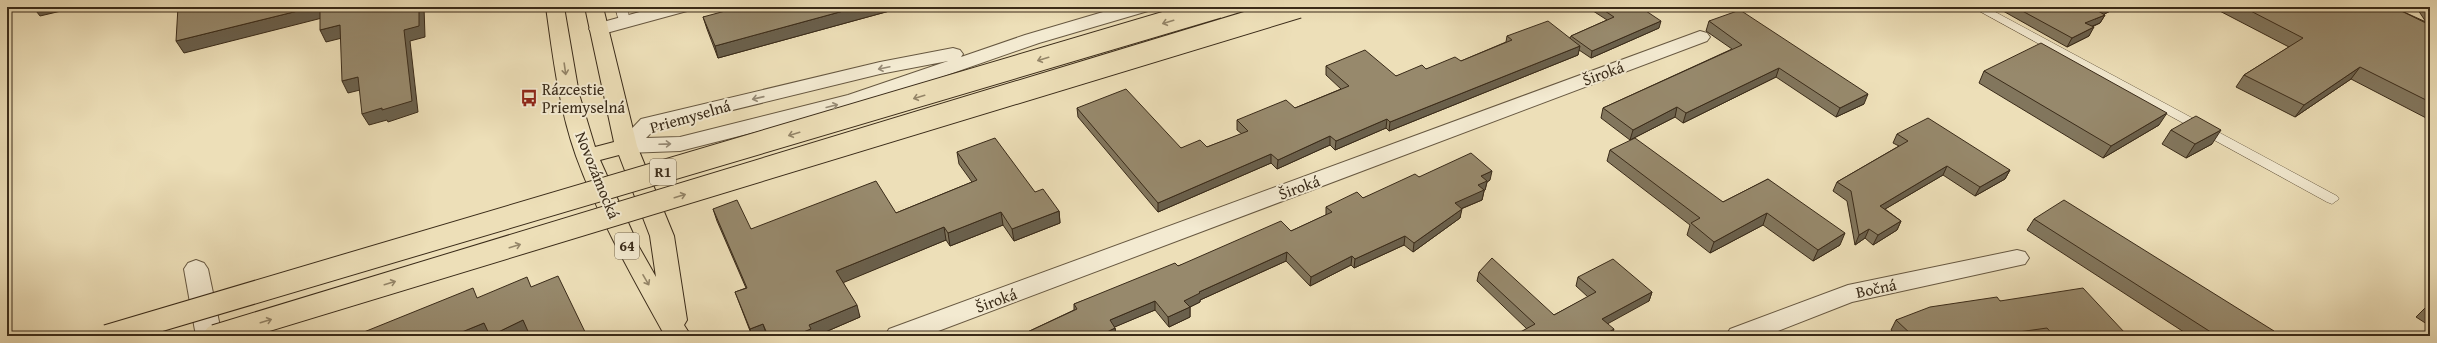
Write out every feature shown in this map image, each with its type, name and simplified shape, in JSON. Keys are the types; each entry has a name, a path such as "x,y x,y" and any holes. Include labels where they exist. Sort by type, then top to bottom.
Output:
{"main road":[{"name":"Novozámocká","path":"554,7 569,94 587,156 627,247 677,334"},
{"name":"Novozámocká","path":"594,7 626,146 662,236 677,334"},
{"name":"R1","path":"107,336 1218,7"},
{"name":"R1","path":"215,336 1298,7"},
{"path":"587,156 626,146"}],"street":[{"path":"599,29 623,15 680,7"},
{"name":"Priemyselná","path":"626,146 680,144 854,100 1032,39 1141,7"},
{"name":"Široká","path":"898,336 1700,37"},
{"name":"Priemyselná","path":"626,146 648,124 880,68 1032,39"},
{"name":"Bočná","path":"1739,336 1848,294 2017,258"},
{"path":"196,270 209,336"}],"lane":[{"path":"1978,7 2332,199"}],"building":[{"path":"178,7 314,7 176,41"},
{"path":"320,7 419,7 419,26 404,30 412,101 362,114 358,77 342,81 340,25 320,30"},
{"path":"740,7 858,7 715,46 703,17"},
{"path":"1599,7 1640,7 1661,21 1592,51 1571,36 1614,17"},
{"path":"2015,7 2105,7 2098,11 2105,15 2085,23 2094,27 2072,38"},
{"path":"2243,7 2393,7 2430,25 2430,102 2360,67 2304,105 2244,75 2303,38"},
{"path":"1740,10 1868,94 1840,108 1779,68 1686,113 1677,107 1633,130 1603,108 1742,45 1709,21"},
{"path":"1548,21 1580,46 1390,122 1387,119 1336,141 1330,136 1278,160 1271,154 1158,203 1077,108 1126,89 1181,148 1200,140 1207,147 1248,131 1237,120 1286,100 1295,108 1349,86 1326,66 1365,50 1396,76 1422,65 1426,69 1455,57 1461,61 1512,40 1507,36"},
{"path":"2041,43 2167,113 2111,146 1984,71"},
{"path":"2196,116 2221,130 2195,144 2171,130"},
{"path":"1928,118 2010,170 1980,187 1947,166 1880,206 1901,221 1878,235 1869,229 1859,235 1851,191 1837,182 1908,141 1897,134"},
{"path":"995,138 1035,192 1043,189 1059,211 1012,229 1001,212 948,233 944,227 836,271 857,305 809,325 811,329 793,336 768,336 763,324 750,329 735,292 747,288 713,209 737,200 751,229 876,181 896,213 977,180 957,152"},
{"path":"1635,138 1723,202 1768,179 1845,233 1818,250 1767,213 1714,242 1691,223 1700,218 1610,150"},
{"path":"1471,153 1492,171 1481,176 1487,181 1478,185 1484,190 1455,203 1462,209 1414,243 1405,236 1355,259 1352,256 1311,277 1287,252 1199,292 1200,293 1184,301 1190,307 1168,317 1155,301 1110,320 1115,328 1107,332 1110,336 1019,336 1077,309 1074,304 1175,263 1178,266 1281,221 1291,231 1332,212 1326,207 1357,192 1363,198 1415,174 1419,177"},
{"path":"2064,200 2274,331 2267,336 2217,336 2034,219"},
{"path":"1492,258 1554,315 1596,292 1578,277 1613,259 1652,292 1602,319 1614,329 1602,336 1513,336 1535,324 1479,272"},
{"path":"558,276 587,336 530,336 523,320 490,336 484,323 452,336 360,336 359,334 473,288 477,298 527,277 531,287"},
{"path":"2083,288 2125,333 2104,336 2054,336 2047,328 1990,336 1913,336 1896,320 1930,307 1997,297 2000,301"},
{"path":"2430,304 2430,311 2425,308"}],"place":[{"name":"Rázcestie Priemyselná","path":"529,98"}]}
